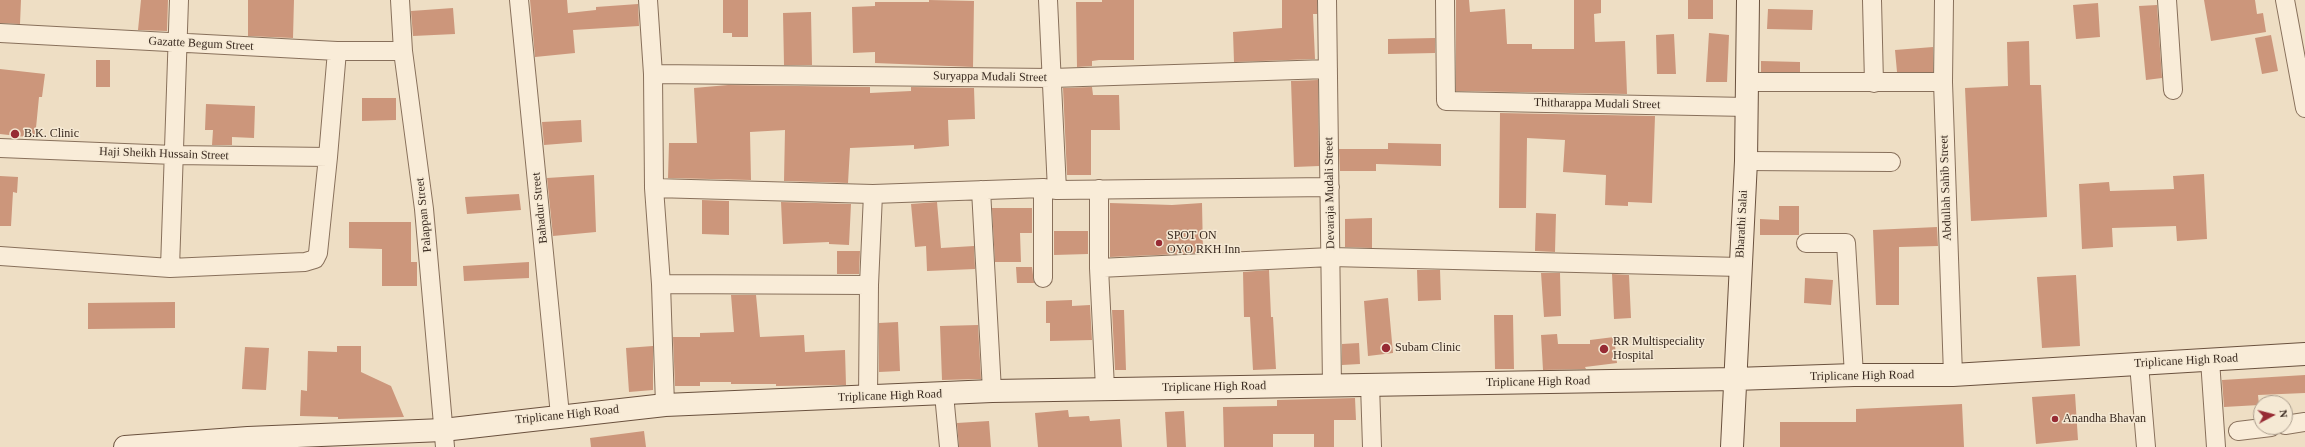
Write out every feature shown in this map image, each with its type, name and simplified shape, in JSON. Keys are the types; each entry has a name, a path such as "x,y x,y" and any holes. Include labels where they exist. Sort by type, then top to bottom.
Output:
{"main road":[{"name":"Bharathi Salai","path":"1732,447 1746,161 1748,0"},
{"name":"Triplicane High Road","path":"125,447 207,445 248,438 444,438 560,415 665,405 868,398 992,391 1735,379 1854,375 1953,375 2305,354"}],"street":[{"path":"170,268 176,42 179,0"},
{"name":"Palappan Street","path":"400,0 403,51 424,209 444,438"},
{"name":"Bahadur Street","path":"519,0 560,415"},
{"path":"648,0 652,74 654,188 661,284 665,405"},
{"path":"1043,278 1050,189 1052,78 1048,0"},
{"name":"Devaraja Mudali Street","path":"1327,0 1332,386"},
{"name":"Thitharappa Mudali Street","path":"1445,0 1446,101 1747,107"},
{"path":"1872,0 1874,83"},
{"name":"Abdullah Sahib Street","path":"1944,0 1943,82 1953,375"},
{"path":"2167,0 2173,90"},
{"path":"2285,0 2302,68 2305,108"},
{"name":"Gazatte Begum Street","path":"0,33 337,51 403,51"},
{"path":"0,256 170,268 305,262 315,259 318,253 337,51"},
{"name":"Suryappa Mudali Street","path":"652,74 1052,78 1328,69"},
{"path":"1747,82 1943,82"},
{"name":"Haji Sheikh Hussain Street","path":"0,148 174,155 328,156"},
{"path":"1746,161 1891,162"},
{"path":"654,188 873,194 981,190 1330,187"},
{"path":"1099,189 1099,268 1105,388"},
{"path":"981,190 992,391"},
{"path":"868,398 869,285 873,194"},
{"path":"1806,243 1846,243 1854,375"},
{"path":"1099,268 1331,257 1740,267"},
{"path":"661,284 869,285"},
{"path":"2210,360 2216,447"},
{"path":"2139,364 2146,447"},
{"path":"1370,384 1372,447"},
{"path":"944,394 949,447"},
{"path":"2293,424 2305,422"},
{"path":"2238,431 2253,429"}],"building":[{"path":"0,0 21,0 20,24 0,23"},
{"path":"141,0 168,0 167,31 138,30"},
{"path":"248,0 294,0 293,38 248,36"},
{"path":"530,0 567,0 568,13 596,10 596,7 638,4 639,26 573,30 575,53 535,57"},
{"path":"723,0 748,0 748,37 732,37 732,33 723,33"},
{"path":"929,0 974,1 973,67 875,63 875,52 853,53 852,7 875,6 875,2 929,2"},
{"path":"1102,0 1134,0 1134,60 1099,60 1092,61 1092,66 1077,67 1076,2 1102,2"},
{"path":"1282,0 1317,0 1317,14 1313,14 1315,59 1234,62 1233,32 1282,28"},
{"path":"1456,0 1469,0 1470,12 1505,9 1507,44 1532,44 1532,49 1574,49 1574,0 1601,0 1601,13 1594,14 1595,42 1625,41 1627,94 1456,91"},
{"path":"1688,0 1713,0 1713,19 1688,19"},
{"path":"2204,0 2255,0 2257,14 2263,13 2266,32 2211,41"},
{"path":"2098,3 2100,37 2076,39 2073,5"},
{"path":"2157,5 2162,78 2146,80 2139,6"},
{"path":"453,8 455,34 413,36 411,11"},
{"path":"1768,9 1813,10 1812,30 1767,29"},
{"path":"811,12 812,65 784,65 783,13"},
{"path":"1709,33 1729,35 1727,82 1706,82"},
{"path":"1674,34 1676,74 1657,74 1656,35"},
{"path":"2271,35 2278,71 2262,74 2255,38"},
{"path":"1435,38 1435,53 1388,54 1388,39"},
{"path":"2029,41 2030,85 2041,85 2047,217 1971,221 1965,88 2008,86 2007,42"},
{"path":"1933,47 1933,72 1897,72 1895,50"},
{"path":"96,60 110,60 110,87 96,87"},
{"path":"1761,61 1800,62 1800,72 1761,72"},
{"path":"0,69 45,74 42,97 39,97 35,138 0,134"},
{"path":"1318,80 1319,166 1294,167 1291,81"},
{"path":"728,85 870,87 870,93 911,91 911,87 974,88 975,119 948,120 949,146 914,149 914,145 850,148 848,183 784,181 785,130 750,132 751,180 668,178 669,143 697,143 694,88"},
{"path":"1092,87 1093,95 1119,95 1120,130 1091,130 1091,175 1067,175 1063,88"},
{"path":"362,98 396,98 396,120 362,121"},
{"path":"206,104 255,106 254,138 232,137 232,145 212,145 213,130 205,130"},
{"path":"1500,113 1655,116 1652,203 1628,202 1628,206 1605,205 1606,175 1563,172 1565,140 1527,138 1526,208 1499,208"},
{"path":"581,120 582,142 544,145 542,122"},
{"path":"1388,143 1441,144 1441,166 1376,164 1376,171 1340,171 1339,149 1388,149"},
{"path":"2204,174 2207,239 2177,241 2176,226 2112,228 2113,247 2082,249 2079,184 2109,182 2110,191 2174,189 2173,176"},
{"path":"594,175 596,232 553,236 547,178"},
{"path":"0,176 18,177 17,193 13,192 11,226 0,226"},
{"path":"519,194 521,210 467,214 465,197"},
{"path":"702,200 729,201 729,235 702,234"},
{"path":"781,202 851,204 849,245 829,244 829,242 783,244"},
{"path":"937,202 941,248 974,246 975,269 927,271 926,246 915,247 911,204"},
{"path":"1110,203 1172,205 1202,203 1203,253 1110,257"},
{"path":"1779,206 1799,206 1799,235 1760,235 1760,219 1779,220"},
{"path":"992,208 1032,208 1032,233 1020,233 1021,262 995,262"},
{"path":"1536,213 1556,214 1555,252 1535,251"},
{"path":"1372,218 1372,248 1345,247 1345,219"},
{"path":"349,222 411,222 411,262 417,262 417,286 382,286 382,249 349,248"},
{"path":"1937,227 1938,246 1899,247 1899,305 1876,305 1873,230"},
{"path":"1054,231 1088,231 1088,254 1054,255"},
{"path":"837,251 860,251 859,274 837,274"},
{"path":"529,262 529,278 464,281 463,266"},
{"path":"1016,267 1032,267 1034,283 1017,283"},
{"path":"1269,270 1271,317 1273,317 1276,369 1253,370 1250,317 1244,317 1243,272"},
{"path":"1417,270 1440,270 1441,300 1418,301"},
{"path":"1541,273 1560,273 1561,316 1544,317"},
{"path":"1612,274 1629,275 1631,318 1614,319"},
{"path":"2076,275 2080,346 2042,348 2037,277"},
{"path":"1805,278 1833,280 1831,305 1804,303"},
{"path":"731,295 756,295 760,337 804,335 805,352 845,350 846,385 776,386 776,384 700,382 700,386 675,386 673,337 700,337 700,333 734,332"},
{"path":"1388,298 1393,353 1368,356 1364,301"},
{"path":"1072,300 1072,306 1090,305 1092,340 1050,341 1050,323 1046,323 1046,301"},
{"path":"175,302 175,328 88,329 88,303"},
{"path":"1112,310 1124,310 1126,370 1115,370"},
{"path":"1494,315 1513,315 1514,369 1495,369"},
{"path":"898,322 900,371 879,372 879,323"},
{"path":"978,325 981,379 942,380 940,326"},
{"path":"1557,334 1558,344 1590,344 1590,340 1614,337 1617,363 1585,367 1586,369 1543,370 1541,335"},
{"path":"1359,343 1360,364 1342,365 1342,344"},
{"path":"337,346 361,346 361,372 391,386 404,417 338,419 338,417 300,416 301,390 307,391 308,351 337,352"},
{"path":"653,346 653,390 629,392 626,348"},
{"path":"245,347 269,348 266,390 242,389"},
{"path":"2305,375 2305,393 2253,395 2253,405 2224,407 2222,380"},
{"name":"Anandha Bhavan","path":"2075,394 2078,440 2036,444 2032,397"},
{"path":"1355,398 1356,420 1334,420 1334,447 1314,447 1314,434 1273,434 1273,447 1224,447 1223,407 1277,406 1277,400"},
{"path":"1962,404 1964,447 1780,447 1780,422 1856,422 1856,409"},
{"path":"1068,410 1069,417 1089,416 1090,421 1120,419 1122,447 1038,447 1035,413"},
{"path":"1184,411 1186,447 1167,447 1165,412"},
{"path":"989,421 991,447 959,447 957,423"},
{"path":"644,431 646,447 591,447 590,438"}],"place":[{"name":"B.K. Clinic","path":"15,134"},
{"name":"SPOT ON OYO RKH Inn","path":"1159,243"},
{"name":"Subam Clinic","path":"1386,348"},
{"name":"RR Multispeciality Hospital","path":"1604,349"},
{"name":"Anandha Bhavan","path":"2055,419"}]}
